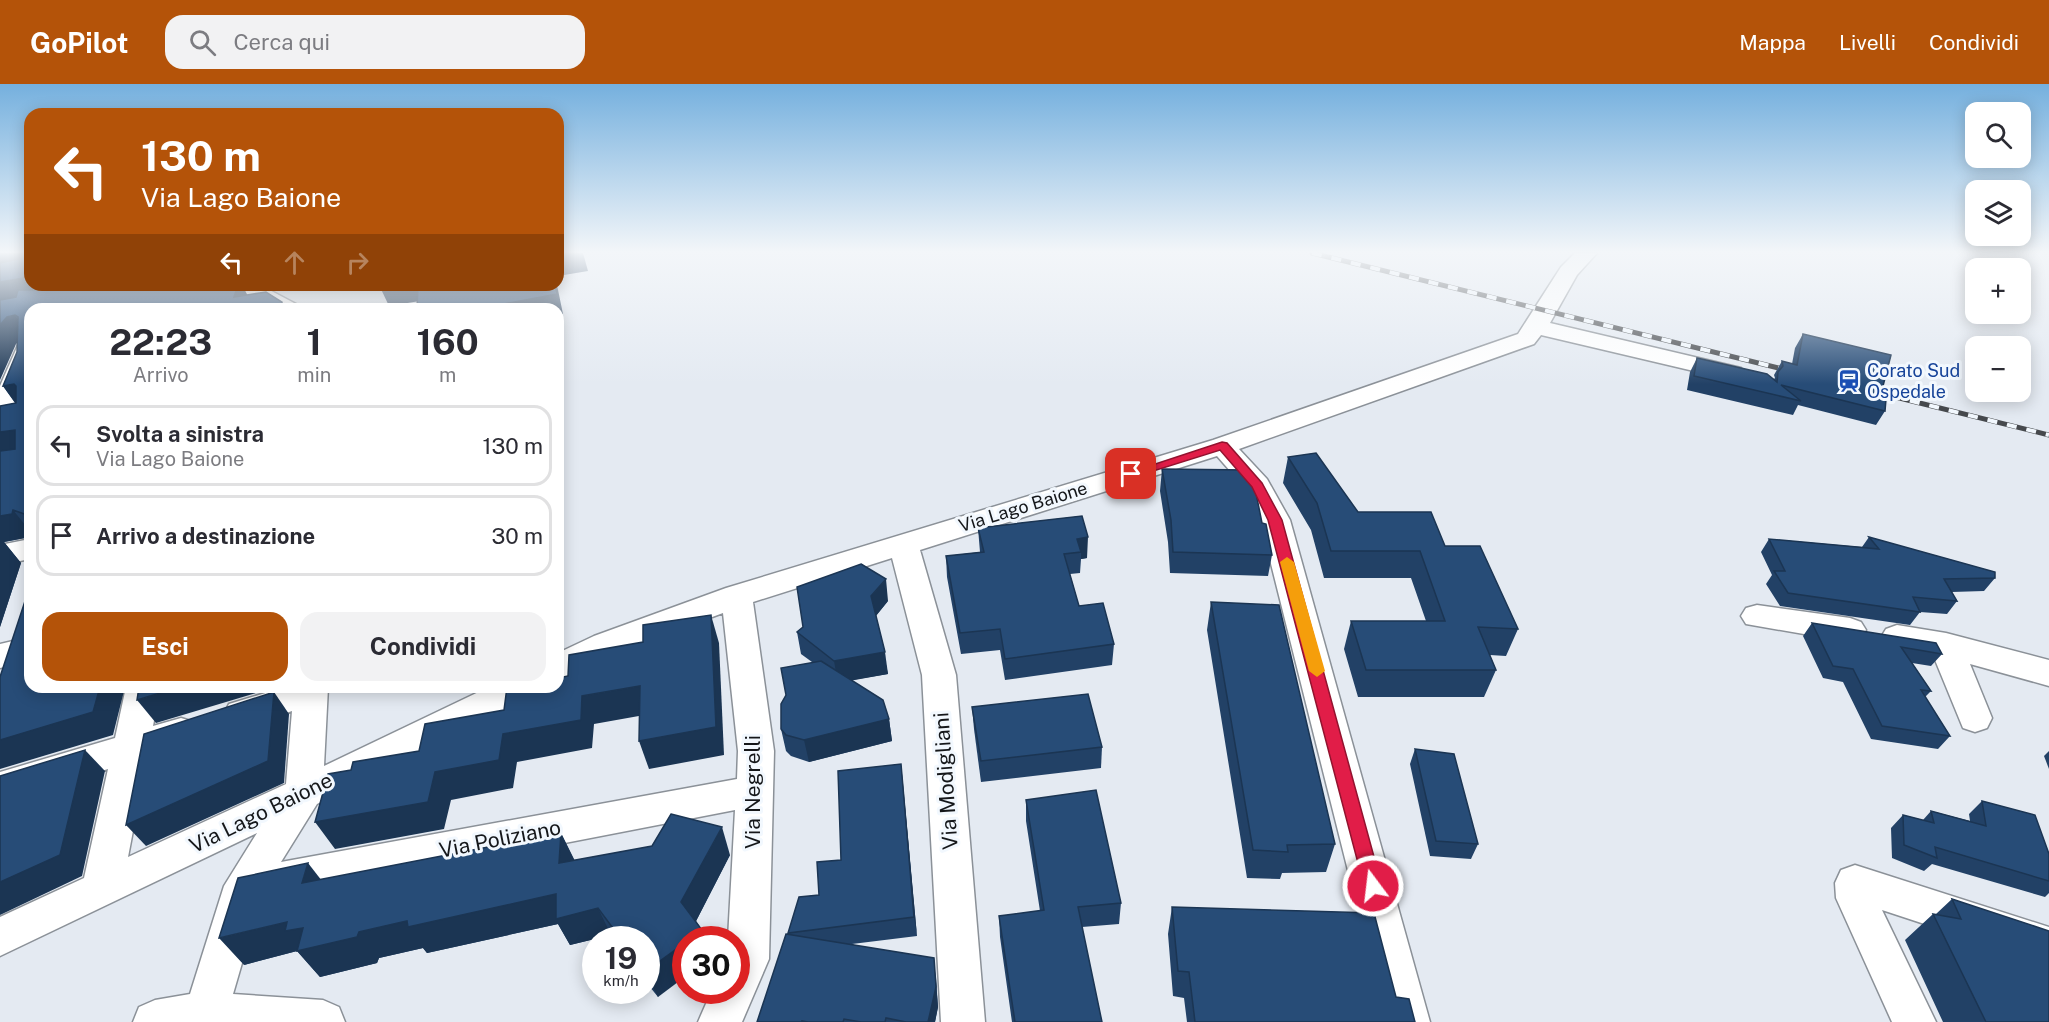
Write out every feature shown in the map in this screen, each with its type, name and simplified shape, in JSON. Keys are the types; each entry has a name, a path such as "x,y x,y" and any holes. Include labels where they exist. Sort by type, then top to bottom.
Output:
{"street":[{"name":"Via Lago Baione","path":"564,665 606,644 736,596 1222,446 1526,339 1537,327 1555,297"},
{"path":"1537,327 1751,377"},
{"path":"0,350 24,346"},
{"path":"0,416 24,359"},
{"path":"0,421 24,417"},
{"path":"1222,446 1257,485 1275,520 1408,1022"},
{"name":"Via Modigliani","path":"903,544 939,675 963,1022"},
{"path":"0,555 24,550"},
{"name":"Via Negrelli","path":"736,596 756,751 749,926"},
{"path":"1757,616 1946,645 2049,673"},
{"path":"1946,645 1975,718"},
{"path":"102,889 142,693"},
{"path":"0,788 299,693"},
{"path":"206,1013 244,886 304,793 311,693"},
{"name":"Via Lago Baione","path":"0,937 304,793 508,693"},
{"name":"Via Poliziano","path":"244,886 755,791"},
{"path":"1914,1022 1856,898 1855,883 2049,946"},
{"path":"720,1022 728,1004"},
{"path":"155,1022 206,1013 323,1022"}],"building":[{"path":"16,297 274,297 282,302 24,303 24,514 13,510 12,514 0,516 0,451 15,449 15,430 0,432 0,406 16,403 16,386 14,384 3,386 17,352 18,317 15,315 7,317 0,325 0,300"},
{"path":"418,297 542,297 509,303 417,303"},
{"path":"1803,334 1891,355 1883,386 1887,387 1885,411 1781,385 1801,401 1694,376 1697,358 1767,374 1777,382 1778,372 1783,366 1782,361 1797,365"},
{"path":"1316,453 1358,512 1431,512 1445,546 1480,546 1518,629 1478,627 1496,670 1366,670 1351,621 1445,621 1420,551 1331,551 1317,503 1288,457"},
{"path":"1162,469 1248,470 1254,483 1262,523 1266,524 1272,555 1173,552 1171,520"},
{"path":"1082,516 1088,537 1077,539 1081,552 1064,554 1079,606 1103,603 1114,644 1005,659 1000,629 960,633 946,556 984,552 978,528"},
{"path":"1869,537 1995,572 1995,578 1944,579 1957,601 1913,597 1920,612 1788,593 1774,571 1785,571 1769,539 1879,549"},
{"path":"861,564 886,579 871,596 885,652 834,661 797,632 803,627 797,587"},
{"path":"1211,602 1279,605 1335,844 1287,845 1288,852 1253,850"},
{"path":"24,604 24,693 98,693 93,712 0,740 0,677"},
{"path":"711,615 716,727 639,741 640,686 582,696 581,720 503,734 499,760 435,772 428,802 315,822 328,774 351,770 353,762 419,751 425,724 504,710 506,693 564,693 564,677 568,676 569,655 643,642 643,625"},
{"path":"1812,623 1936,643 1942,654 1901,647 1931,691 1921,690 1950,736 1882,726 1853,669 1833,666"},
{"path":"821,661 883,700 889,719 804,740 786,735 781,729 781,704 786,695 781,668"},
{"path":"138,693 160,693 137,700"},
{"path":"274,693 268,761 126,825 144,734"},
{"path":"1088,694 1102,747 981,761 972,707"},
{"path":"1415,749 1454,754 1478,844 1436,841"},
{"path":"85,750 60,855 0,882 0,776"},
{"path":"901,764 914,917 788,933 799,897 819,895 817,862 841,860 838,771"},
{"path":"1096,790 1121,903 1078,907 1102,1022 1015,1022 999,916 1044,910 1026,800"},
{"path":"1982,801 2035,815 2049,854 2049,881 1935,847 1937,858 1904,845 1903,815 1934,823 1931,811 1986,826"},
{"path":"671,814 722,827 681,902 699,926 672,926 672,952 660,961 660,926 611,926 598,908 556,919 556,894 408,927 407,921 359,932 357,937 297,951 303,928 285,931 287,922 219,938 238,878 308,863 302,883 561,833 559,863 652,846"},
{"path":"1952,899 2049,931 2049,1022 1986,1022 1933,914 1961,919"},
{"path":"1172,907 1374,913 1396,997 1409,999 1415,1022 1195,1022 1189,972 1178,971"},
{"path":"786,934 934,958 936,987 928,1022 906,1022 886,1018 885,1022 844,1019 843,1022 757,1022"}],"railway":[{"path":"1490,297 1795,372"},
{"path":"1871,391 2049,435"}],"slow traffic":[{"path":"1287,562 1317,671"}],"place":[{"name":"Corato Sud Ospedale","path":"1849,381"}],"route":[{"path":"1131,474 1222,446 1257,485 1275,520 1281,539 1373,886"}]}
